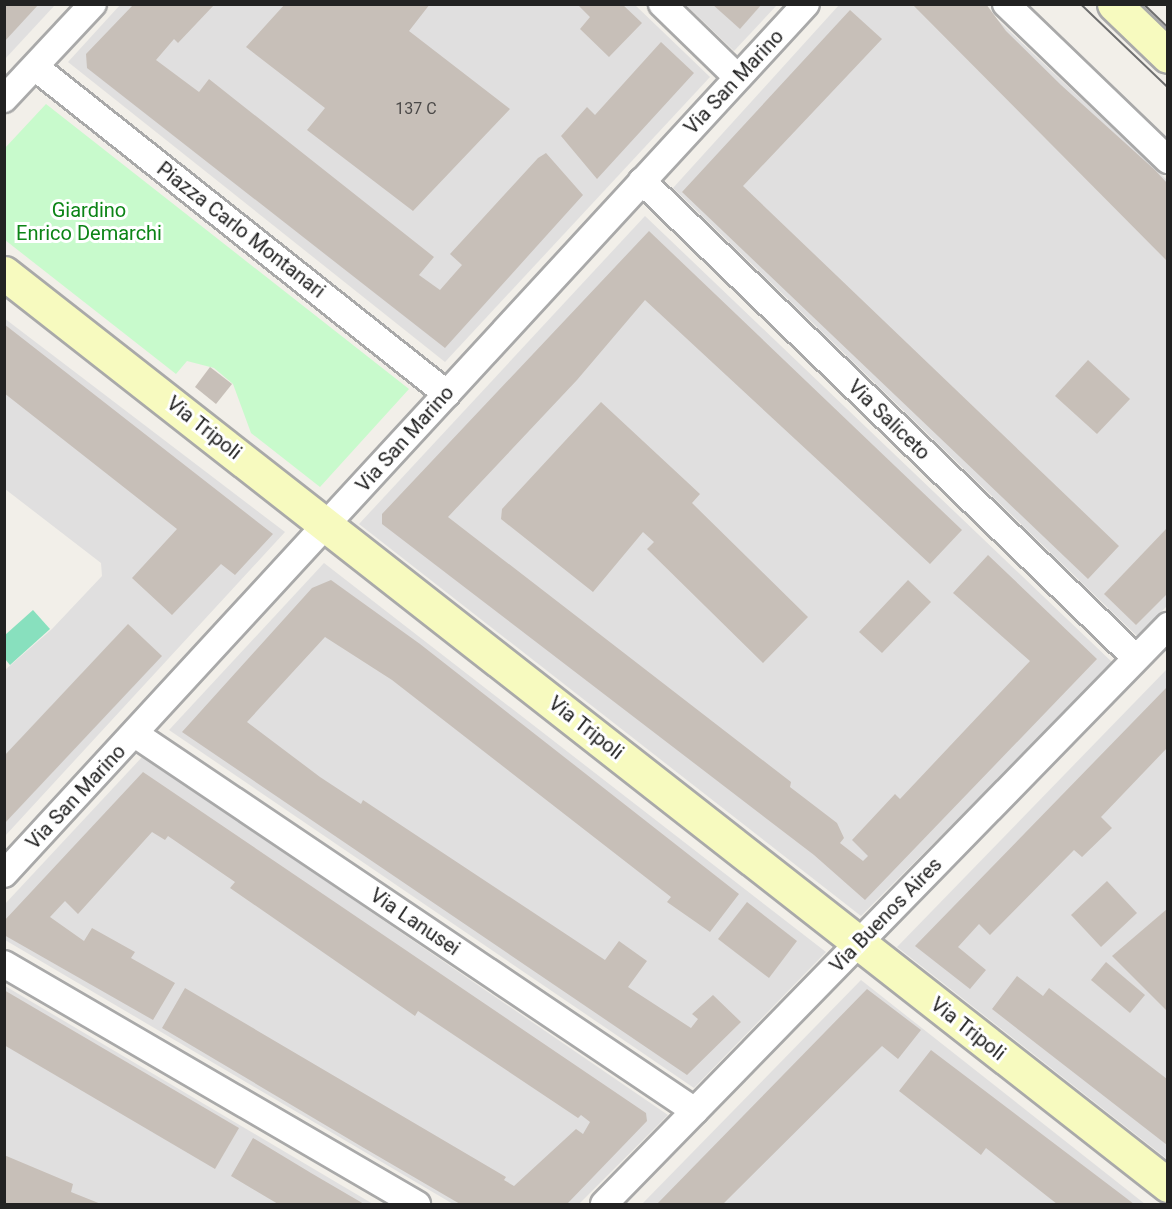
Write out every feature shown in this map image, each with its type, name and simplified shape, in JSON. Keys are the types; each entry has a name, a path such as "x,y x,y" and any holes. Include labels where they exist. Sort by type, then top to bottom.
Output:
{"street":[{"path":"4,99 93,4"},
{"path":"662,4 737,77"},
{"name":"Via San Marino","path":"4,874 806,4"},
{"path":"1006,4 1167,160"},
{"path":"1114,4 1167,56"},
{"name":"Piazza Carlo Montanari","path":"35,66 447,393"},
{"name":"Via Saliceto","path":"642,182 1136,658"},
{"name":"Via Tripoli","path":"4,273 327,524 1167,1185"},
{"name":"Via Buenos Aires","path":"604,1204 1167,626"},
{"name":"Via Lanusei","path":"135,734 695,1111"},
{"path":"4,964 417,1204"}],"shaded area":[{"path":"634,4 710,77 445,362 68,62 120,5"},
{"path":"5,5 55,5 5,59"},
{"path":"686,5 777,5 734,51"},
{"path":"839,5 982,5 1167,180 1167,606 1137,636 673,188"},
{"path":"645,216 1113,663 861,916 359,524"},
{"path":"4,318 285,532 5,836 5,670 52,629 102,576 101,563 5,489"},
{"path":"324,563 826,952 694,1088 169,730"},
{"path":"1167,669 1167,1159 897,947"},
{"path":"143,756 668,1115 579,1204 453,1204 5,940 4,905"},
{"path":"861,980 1145,1204 642,1204"},
{"path":"5,986 373,1204 5,1204"}],"green space":[{"name":"Giardino Enrico Demarchi","path":"46,104 409,389 320,487 251,433 233,384 214,368 187,361 176,374 5,240 5,148"},
{"path":"33,610 50,629 10,665 5,659 5,635"}],"building":[{"path":"4,4 39,4 4,42"},
{"path":"285,4 430,4 409,31 510,109 413,211 307,130 325,108 246,47"},
{"path":"577,4 622,4 642,23 609,57 580,29 590,17"},
{"path":"712,4 762,4 740,29"},
{"path":"912,4 986,4 1006,31 1061,85 1155,170 1167,183 1167,261"},
{"path":"133,5 214,5 178,43 174,39 156,60 199,92 209,79 434,257 419,275 440,290 462,265 450,254 538,158 546,153 583,195 445,348 87,68 86,54"},
{"path":"850,10 882,39 743,186 1119,546 1088,579 682,192"},
{"path":"661,42 694,73 597,179 561,136 587,107 595,115"},
{"path":"649,231 962,530 930,564 645,300 577,380 448,517 791,782 790,787 837,823 844,838 840,843 863,861 868,856 852,840 895,794 900,799 1030,661 953,593 988,555 1097,659 865,900 814,855 382,524 382,514"},
{"path":"4,324 273,534 235,575 221,564 172,615 132,578 177,529 4,393"},
{"path":"1088,360 1130,399 1097,434 1055,396"},
{"path":"210,367 232,384 216,404 195,387"},
{"path":"601,402 700,494 692,503 808,617 763,663 647,549 654,542 643,532 593,592 501,519 502,509"},
{"path":"1167,528 1167,594 1136,625 1104,594"},
{"path":"331,580 420,644 739,894 710,932 667,902 671,897 392,680 325,637 247,722 320,777 361,804 363,800 605,960 619,941 647,961 628,987 691,1028 698,1019 692,1014 713,995 741,1022 687,1075 182,732 312,588"},
{"path":"908,580 931,602 882,653 859,632"},
{"path":"128,624 162,656 4,824 4,756"},
{"path":"1167,687 1167,748 1101,817 1112,828 1082,857 1074,850 990,935 979,924 958,947 986,970 970,989 915,946"},
{"path":"143,772 646,1113 647,1121 567,1204 460,1204 162,1028 185,988 506,1177 504,1180 514,1186 576,1129 583,1134 590,1122 581,1115 578,1118 418,1011 415,1016 230,888 235,882 168,836 165,840 152,832 78,914 65,901 50,917 84,941 92,928 135,952 131,958 175,983 153,1020 4,935 4,921"},
{"path":"1107,881 1137,913 1101,947 1071,915"},
{"path":"747,902 797,941 769,978 718,939"},
{"path":"1167,909 1167,1011 1112,956"},
{"path":"1106,962 1145,995 1130,1013 1091,980"},
{"path":"1017,976 1043,996 1049,988 1167,1079 1167,1145 992,1009"},
{"path":"867,989 921,1030 898,1059 882,1046 723,1204 657,1204"},
{"path":"4,990 239,1128 215,1169 4,1045"},
{"path":"931,1050 1134,1204 1057,1204 986,1148 981,1155 899,1091"},
{"path":"253,1138 364,1204 278,1204 231,1176"},
{"path":"4,1155 73,1184 71,1192 101,1204 4,1204"}],"tram line":[{"path":"1081,4 1168,87"},
{"path":"1144,4 1168,27"}]}
